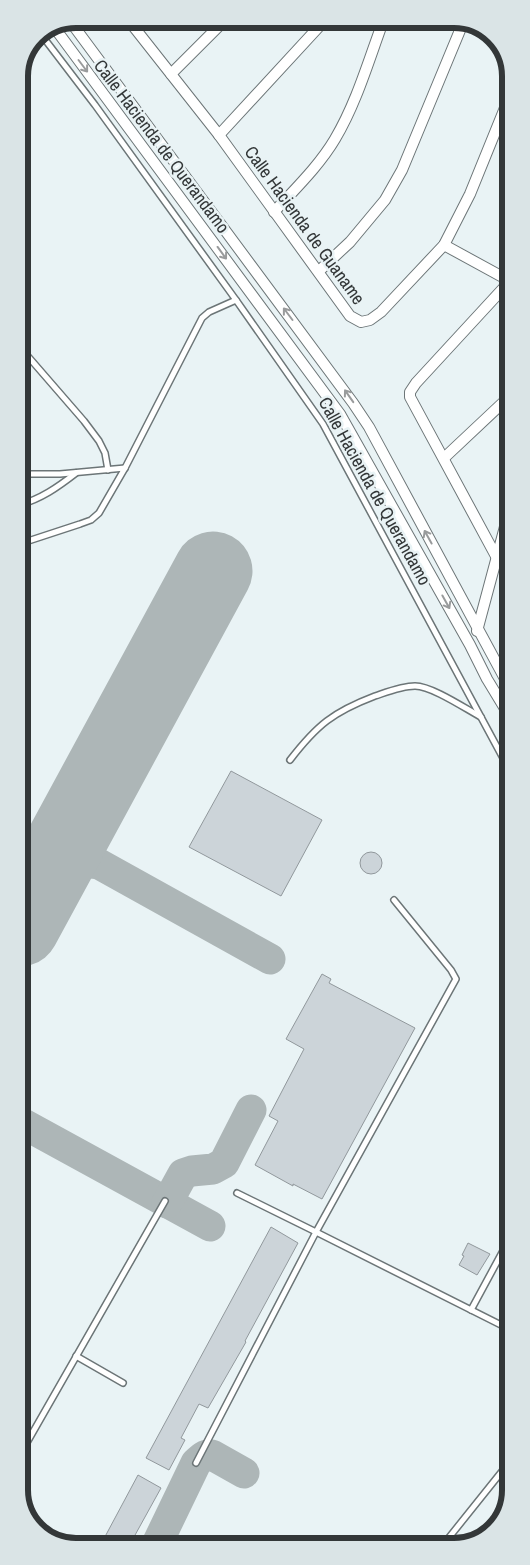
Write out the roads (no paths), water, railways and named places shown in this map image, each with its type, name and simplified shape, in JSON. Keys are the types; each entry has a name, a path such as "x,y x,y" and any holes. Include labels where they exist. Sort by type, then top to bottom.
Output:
{"street":[{"name":"Calle Hacienda de Querandamo","path":"75,28 369,427 502,674"},
{"name":"Calle Hacienda de Guaname","path":"134,28 219,135 350,316 361,322 370,320 381,312 444,245 470,194 502,117"},
{"path":"172,74 217,28"},
{"path":"219,135 318,28"},
{"path":"274,212 317,166 336,139 354,99 381,28"},
{"path":"319,271 350,242 385,200 402,170 455,28"},
{"name":"Calle Hacienda de Querandamo","path":"57,31 340,414 502,704"},
{"path":"444,245 502,277"},
{"path":"498,558 463,497 410,397 410,392 416,383 502,290"},
{"path":"444,458 502,404"},
{"path":"470,645 478,630 502,541"}],"lane":[{"name":"Calle Hacienda de Querandamo","path":"44,39 95,105 323,424 502,756"},
{"path":"28,541 90,520 99,513 125,468 202,318 209,312 236,300"},
{"path":"28,356 99,441 105,453 108,470"},
{"path":"28,474 76,473 125,468"},
{"path":"28,502 59,487 76,473"},
{"path":"290,760 316,729 340,711 389,691 416,686 427,689 481,717"},
{"path":"196,1463 316,1232 456,980 451,970 394,900"},
{"path":"237,1192 502,1326"},
{"path":"28,1439 165,1202"},
{"path":"471,1310 502,1253"},
{"path":"76,1356 124,1383"},
{"path":"448,1538 502,1471"}]}
